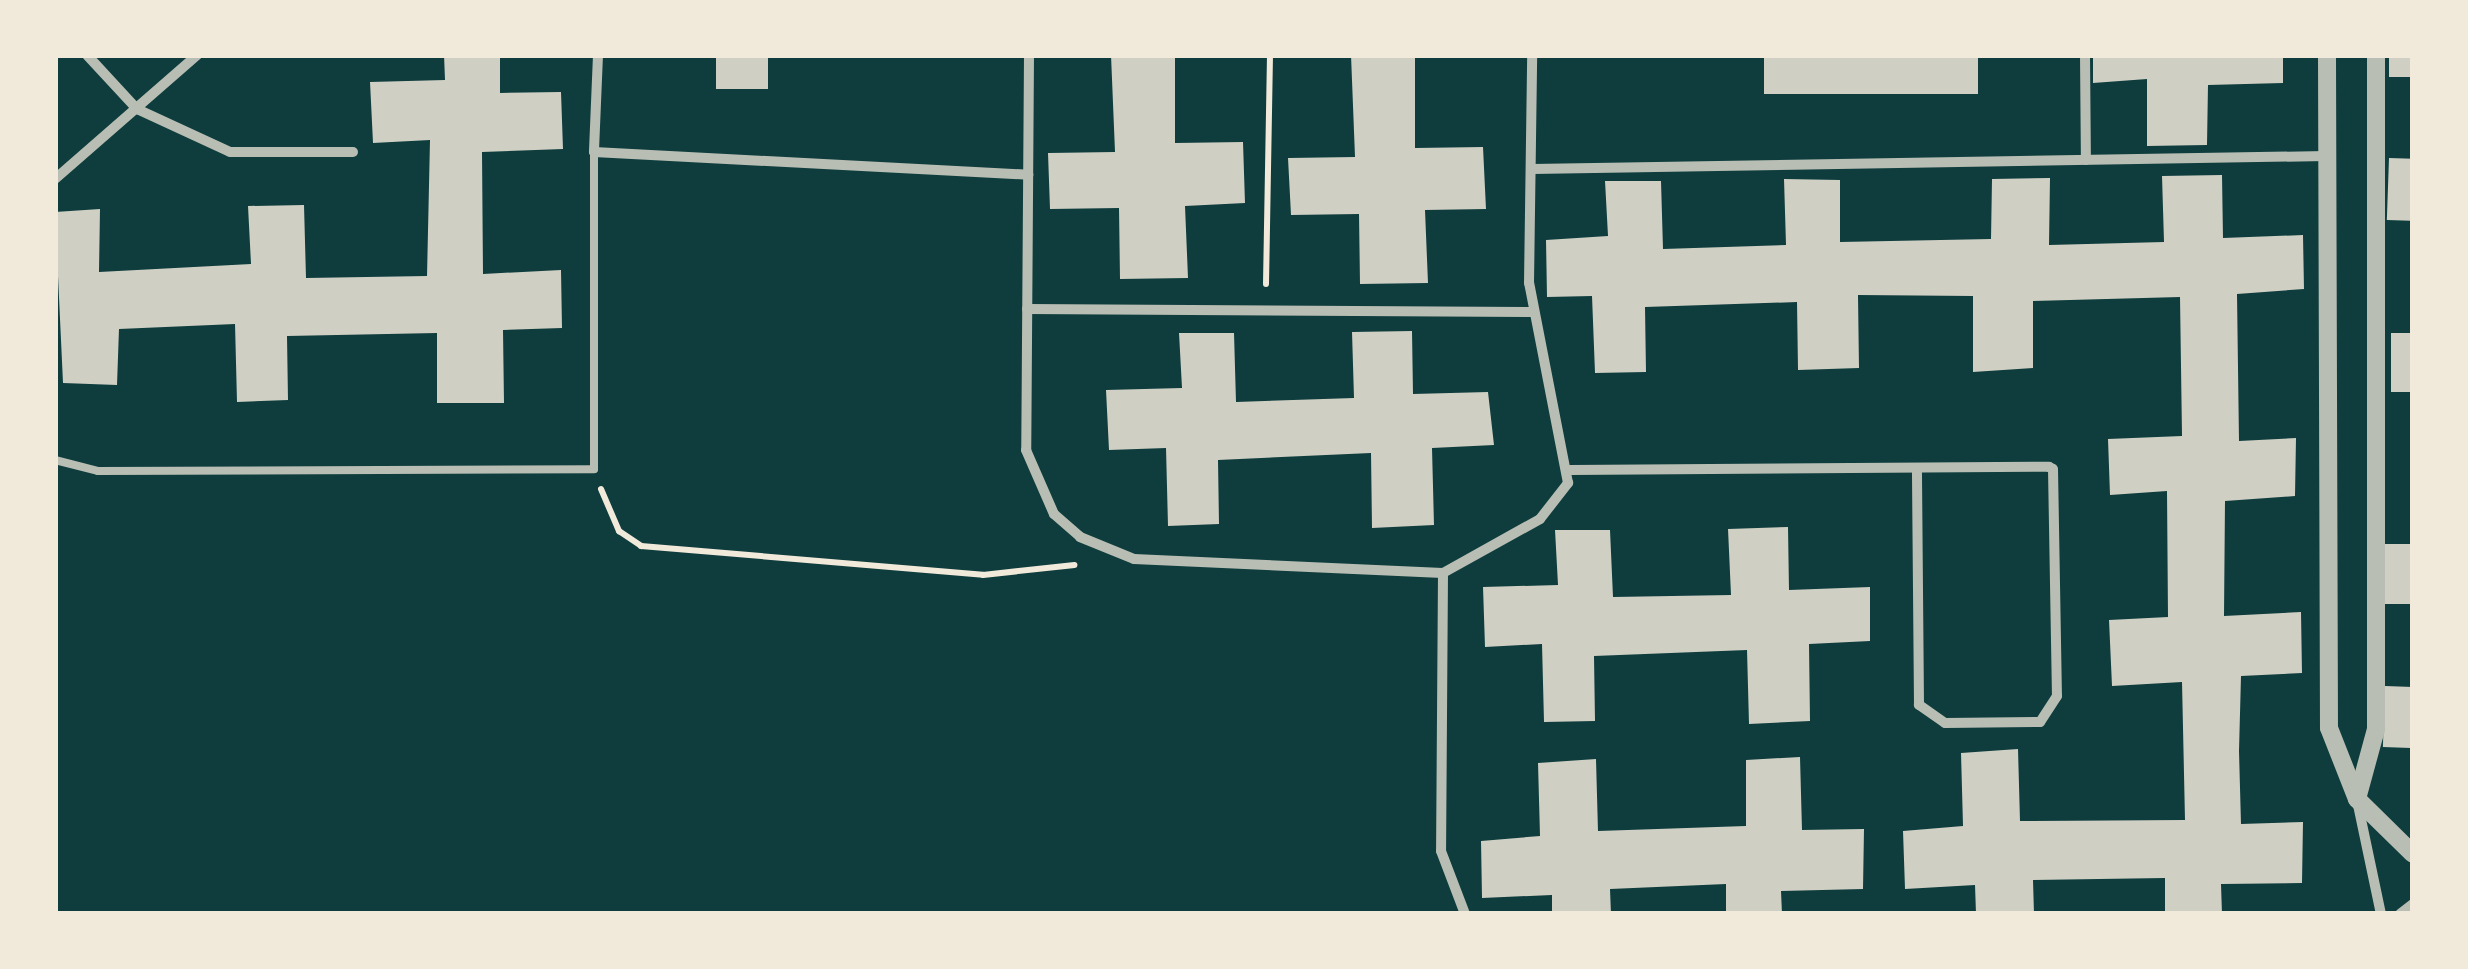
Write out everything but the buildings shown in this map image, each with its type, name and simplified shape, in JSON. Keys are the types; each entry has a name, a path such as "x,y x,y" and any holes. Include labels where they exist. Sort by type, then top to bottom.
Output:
{"street":[{"path":"86,55 137,110 246,155 354,152"},
{"path":"55,179 197,55"},
{"path":"598,55 594,152 1028,175"},
{"path":"1030,55 1026,450 1035,484 1054,514 1110,554 1443,573 1552,510 1570,470 1532,312 1532,55"},
{"path":"2085,55 2086,160"},
{"path":"2327,55 2329,728 2357,799 2380,914"},
{"path":"2357,799 2376,728 2376,55"},
{"path":"1532,169 2326,156"},
{"path":"1027,310 1532,312"},
{"path":"1570,470 1917,469 2054,470 2057,696 2040,722 1945,723 1919,706 1917,469"},
{"path":"1443,573 1441,851 1465,914"},
{"path":"2357,799 2413,854"},
{"path":"2400,914 2413,904"}],"lane":[{"path":"55,460 98,470 594,469 594,152"}],"path":[{"path":"1266,311 1270,55"},
{"path":"594,469 618,530 642,546 983,576 1110,554"}]}
